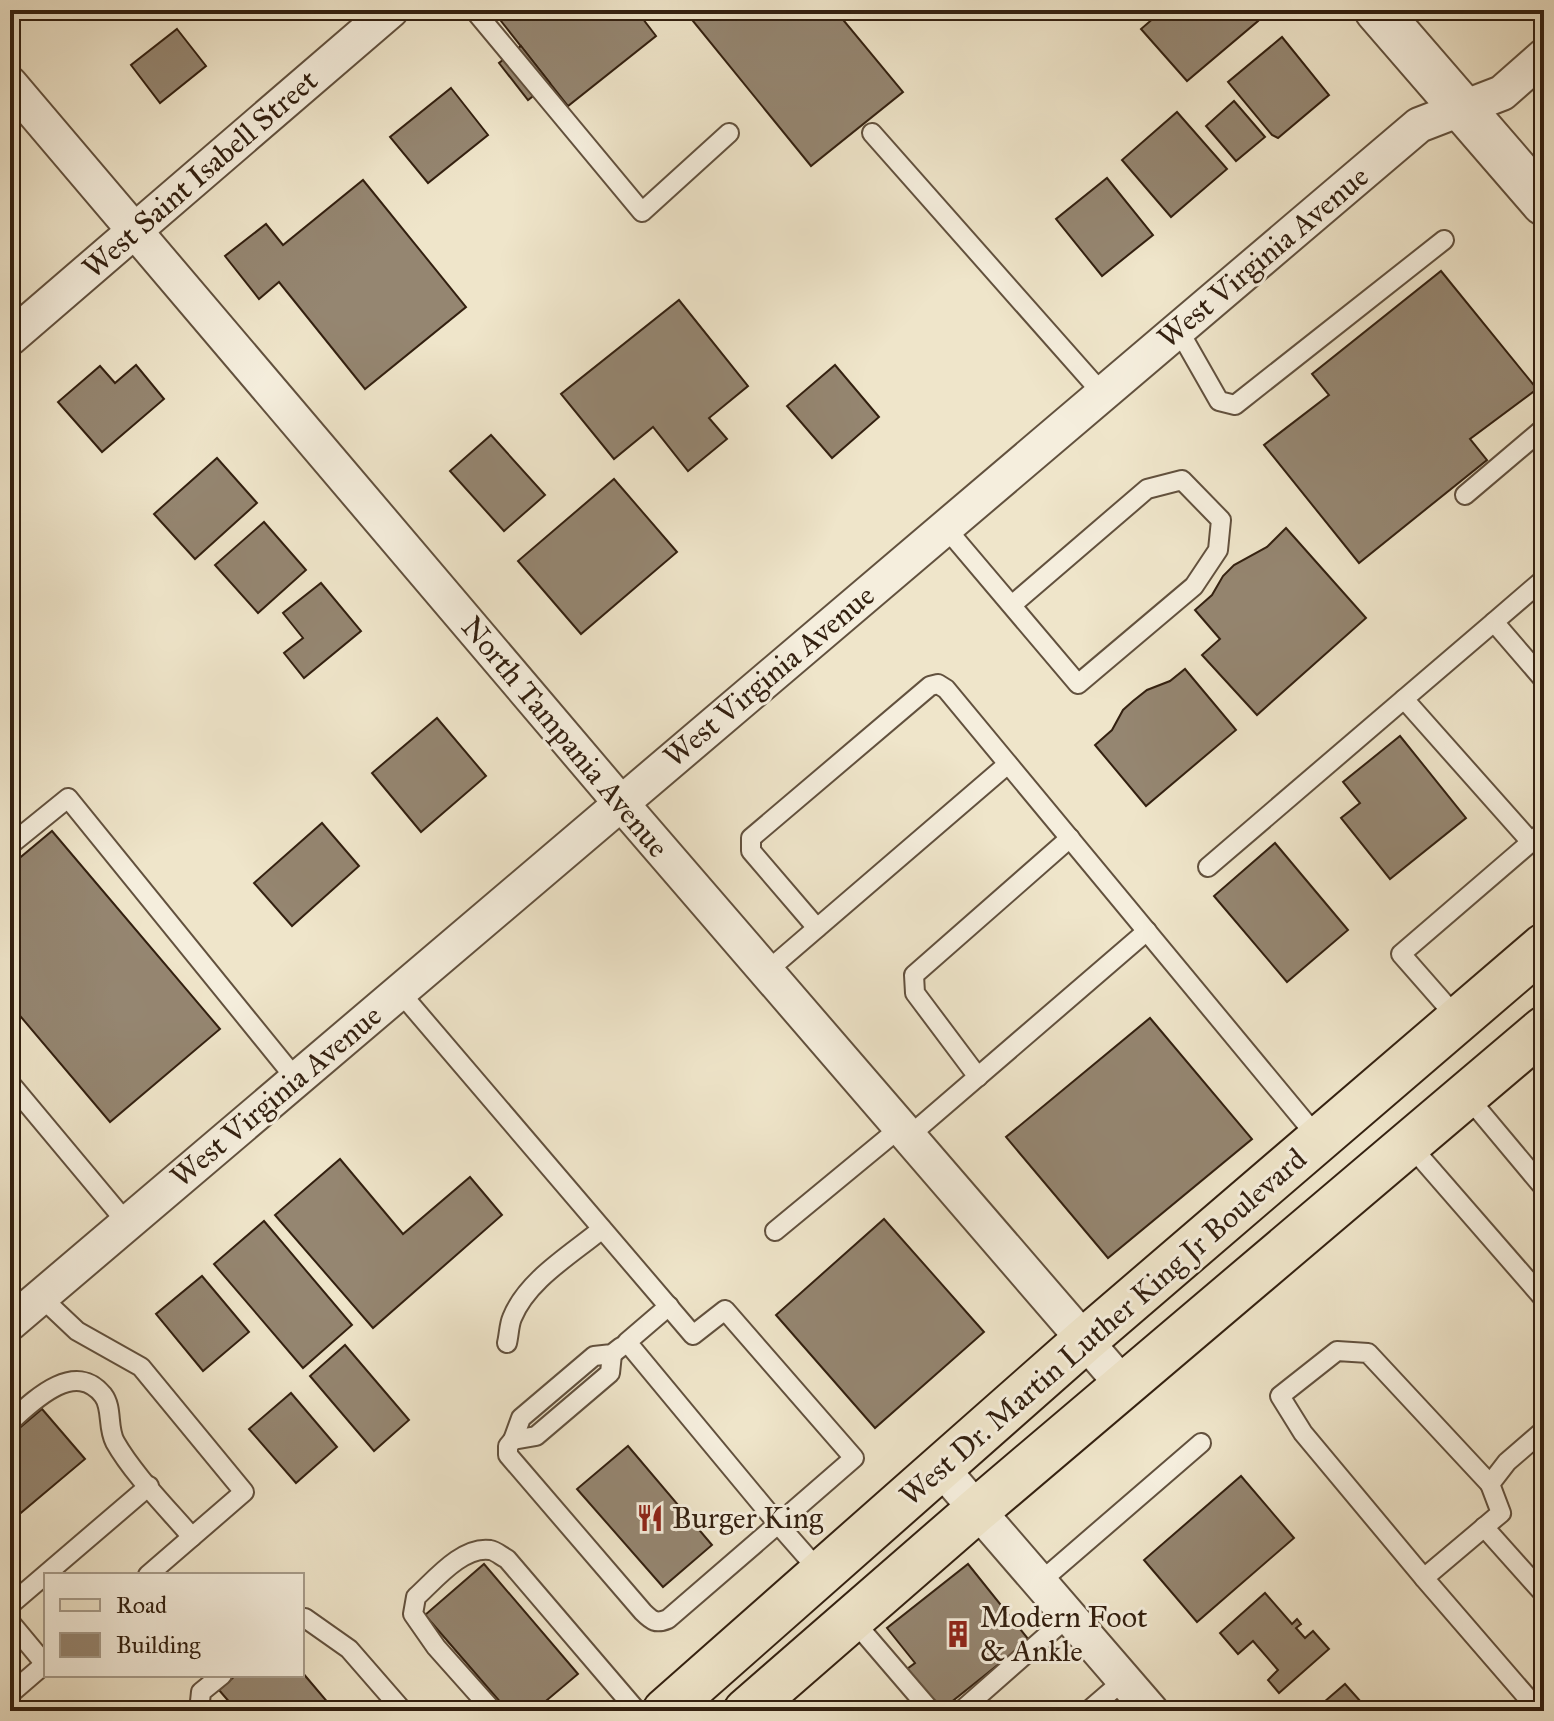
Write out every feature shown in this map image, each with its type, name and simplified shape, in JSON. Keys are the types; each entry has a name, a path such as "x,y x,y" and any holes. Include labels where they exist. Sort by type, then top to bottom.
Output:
{"main road":[{"name":"West Dr. Martin Luther King Jr Boulevard","path":"665,1711 1085,1340 1544,946"},
{"name":"West Dr. Martin Luther King Jr Boulevard","path":"746,1711 977,1510 1544,1029"}],"street":[{"name":"West Saint Isabell Street","path":"10,338 391,10"},
{"path":"1377,10 1544,203"},
{"name":"West Virginia Avenue","path":"10,1323 1419,125 1502,93 1544,56"},
{"name":"North Tampania Avenue","path":"10,84 620,802 1124,1386"},
{"path":"941,1468 1151,1711"}],"lane":[{"path":"474,10 642,212 729,133"},
{"path":"872,133 1102,393"},
{"path":"1178,329 1219,401 1235,405 1444,240"},
{"path":"1465,495 1544,428"},
{"path":"945,527 1078,684 1194,586 1218,550 1221,520 1182,480 1147,489 1012,605"},
{"path":"1208,867 1544,579"},
{"path":"1494,622 1541,670"},
{"path":"817,928 751,851 751,838 930,686 938,684 946,689 1319,1139"},
{"path":"1404,699 1537,836 1401,954 1458,1019"},
{"path":"766,972 1008,764"},
{"path":"10,845 68,798 296,1079"},
{"path":"978,1077 915,993 914,975 1070,838"},
{"path":"775,1231 978,1077 1147,931"},
{"path":"399,991 669,1306 693,1335 725,1310 854,1458 668,1619 659,1623 643,1612 512,1461 508,1446 513,1440 536,1436 610,1373 612,1354 669,1306"},
{"path":"10,1083 127,1223"},
{"path":"1467,1096 1544,1188"},
{"path":"1409,1144 1544,1299"},
{"path":"507,1343 512,1318 525,1297 536,1284 602,1229"},
{"path":"41,1297 77,1331 141,1367 244,1492 150,1573"},
{"path":"627,1342 821,1573"},
{"path":"1424,1578 1501,1513 1490,1484 1368,1353 1337,1351 1280,1396 1303,1433 1424,1578 1539,1711"},
{"path":"10,1422 57,1385 78,1381 90,1385 103,1395 110,1412 114,1440 192,1537"},
{"path":"1490,1484 1507,1462 1544,1430"},
{"path":"1040,1582 1201,1443"},
{"path":"47,1573 149,1486"},
{"path":"1484,1527 1544,1594"},
{"path":"493,1711 436,1647 413,1614 416,1597 461,1558 477,1550 493,1550 507,1559 637,1711"},
{"path":"10,1605 44,1576"},
{"path":"961,1711 1069,1616"},
{"path":"304,1618 349,1649 403,1711"},
{"path":"852,1619 931,1711"},
{"path":"10,1622 44,1662"},
{"path":"10,1694 44,1666"},
{"path":"199,1711 201,1692 220,1677"},
{"path":"1088,1711 1124,1680"}],"building":[{"path":"515,10 636,10 656,36 568,106 501,21"},
{"path":"684,10 835,10 903,92 811,166"},
{"path":"1163,10 1249,10 1258,21 1187,81 1141,29"},
{"path":"177,29 206,66 160,103 131,65"},
{"path":"1282,37 1329,95 1278,138 1272,135 1228,82"},
{"path":"521,46 550,83 528,100 499,63"},
{"path":"451,88 488,135 428,183 390,137"},
{"path":"1234,101 1265,137 1236,161 1206,126"},
{"path":"1177,112 1227,169 1171,217 1122,160"},
{"path":"1107,178 1153,235 1102,276 1056,219"},
{"path":"363,180 466,307 365,389 279,282 259,299 225,256 266,224 283,245"},
{"path":"1441,271 1537,389 1470,439 1487,460 1359,563 1264,445 1329,395 1312,374"},
{"path":"679,300 748,386 709,418 727,439 688,471 653,427 614,459 561,394"},
{"path":"136,365 164,399 102,452 58,402 100,366 115,383"},
{"path":"835,365 879,417 832,458 787,406"},
{"path":"491,435 545,495 504,531 450,471"},
{"path":"217,458 257,503 195,559 154,514"},
{"path":"614,479 677,552 581,634 518,561"},
{"path":"264,522 306,570 258,613 215,565"},
{"path":"1286,528 1366,618 1257,715 1202,655 1220,639 1195,610 1212,595 1234,565 1267,547"},
{"path":"321,583 361,631 304,678 284,653 303,638 283,613"},
{"path":"1185,669 1236,730 1146,806 1095,745 1112,730 1123,710 1133,701"},
{"path":"437,718 486,776 421,832 372,773"},
{"path":"1400,736 1466,818 1390,879 1341,818 1360,803 1343,782"},
{"path":"322,823 359,866 292,926 254,883"},
{"path":"52,831 220,1029 110,1122 10,1004 10,866"},
{"path":"1275,843 1348,930 1287,982 1214,896"},
{"path":"1150,1018 1252,1139 1108,1258 1006,1137"},
{"path":"340,1159 403,1234 470,1177 502,1215 373,1328 275,1215"},
{"path":"884,1219 984,1332 875,1428 776,1315"},
{"path":"264,1221 352,1325 303,1368 214,1264"},
{"path":"202,1276 249,1332 203,1371 156,1314"},
{"path":"345,1345 409,1420 374,1451 310,1376"},
{"path":"291,1393 337,1447 296,1483 249,1429"},
{"path":"42,1409 85,1459 10,1522 10,1436"},
{"path":"628,1446 712,1545 663,1587 577,1489"},
{"path":"1241,1476 1294,1538 1197,1622 1144,1560"},
{"path":"484,1564 578,1674 534,1711 508,1711 425,1615"},
{"name":"Modern Foot & Ankle","path":"968,1564 1029,1640 940,1711 907,1669 915,1663 887,1628"},
{"path":"1265,1593 1292,1624 1297,1619 1301,1624 1296,1628 1305,1638 1313,1631 1329,1649 1279,1693 1268,1680 1278,1670 1253,1641 1238,1654 1220,1633"},
{"path":"304,1674 335,1711 237,1711 219,1690 234,1677 304,1677"},
{"path":"1345,1684 1369,1711 1332,1711 1324,1702"}],"place":[{"name":"Burger King","path":"650,1518"},
{"name":"Modern Foot & Ankle","path":"958,1634"}]}
